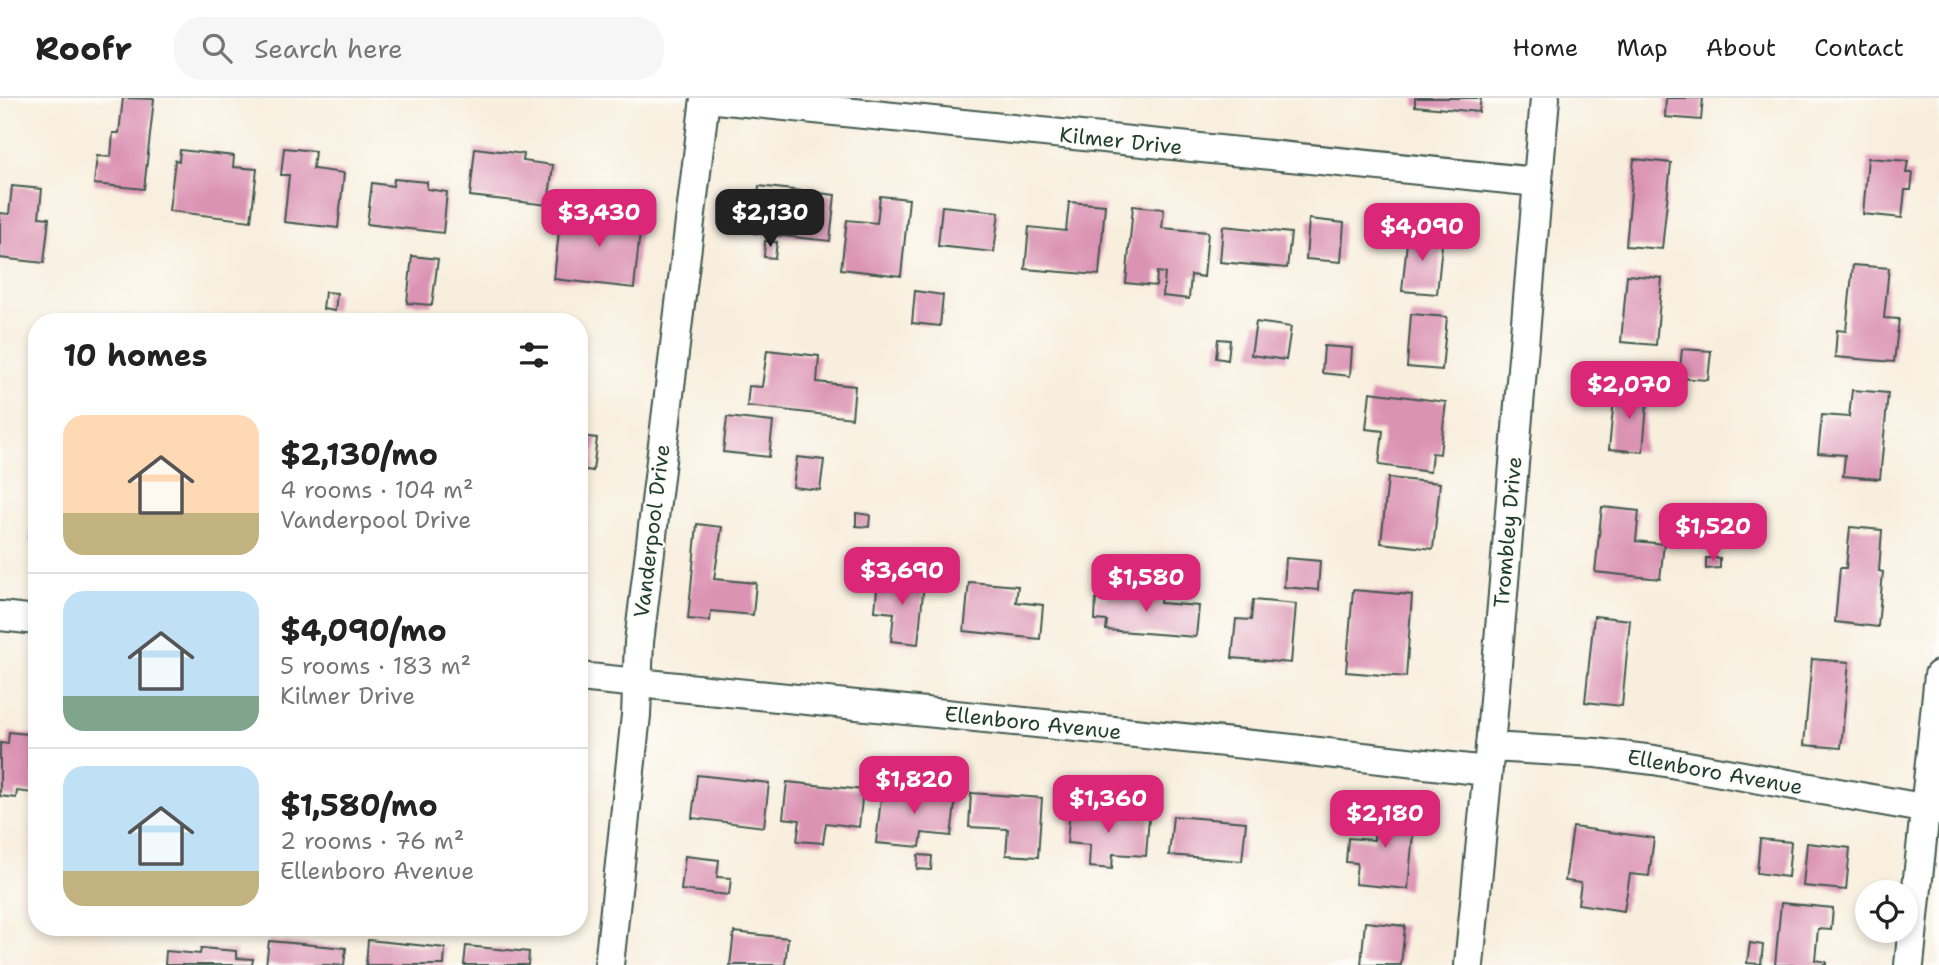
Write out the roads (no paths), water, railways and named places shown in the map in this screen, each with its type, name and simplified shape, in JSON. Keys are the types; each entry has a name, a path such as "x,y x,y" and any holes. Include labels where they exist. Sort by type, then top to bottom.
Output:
{"street":[{"name":"Kilmer Drive","path":"705,98 1537,183"},
{"name":"Vanderpool Drive","path":"609,965 636,715 639,642 705,98"},
{"name":"Trombley Drive","path":"1469,965 1545,98"},
{"path":"0,616 28,619"},
{"path":"1909,965 1932,810 1939,675"},
{"name":"Ellenboro Avenue","path":"588,678 1283,748 1489,759 1596,753 1654,760 1932,810"}]}
